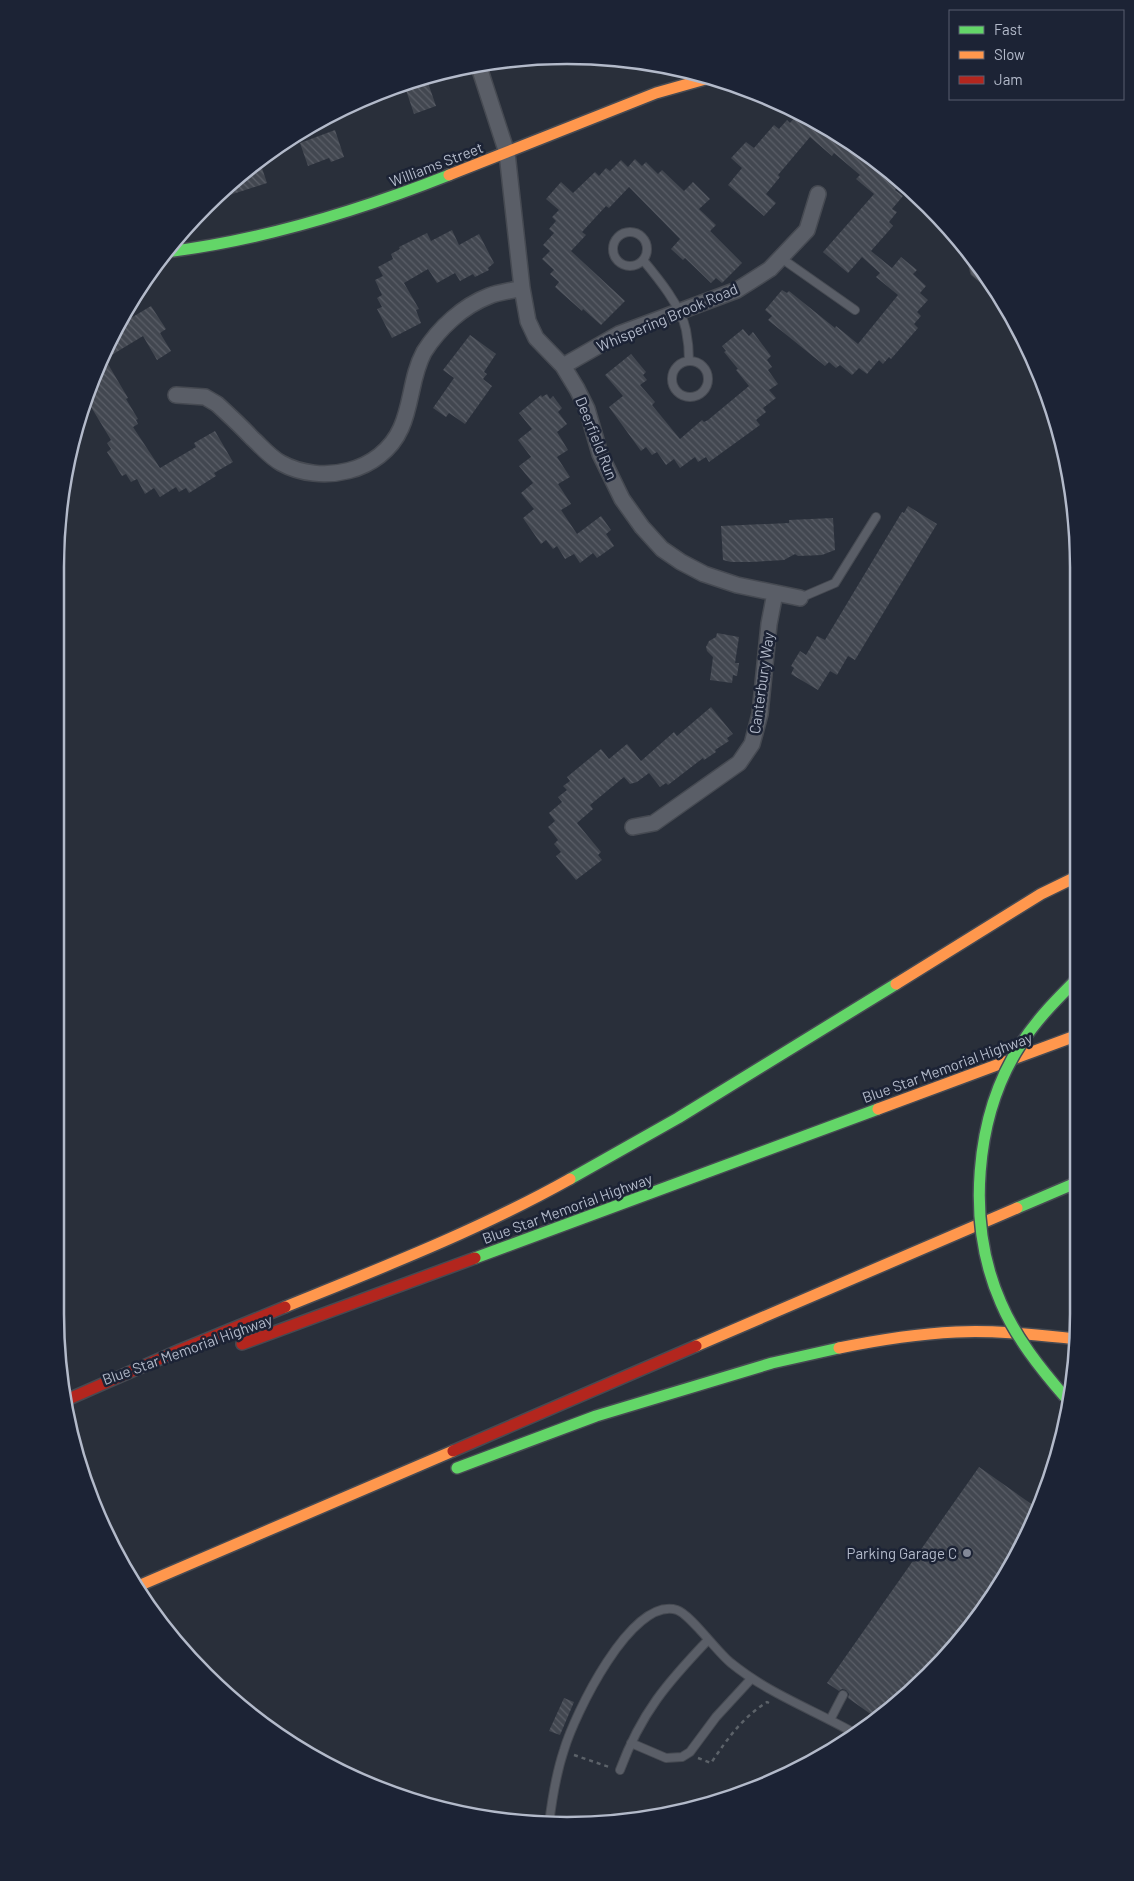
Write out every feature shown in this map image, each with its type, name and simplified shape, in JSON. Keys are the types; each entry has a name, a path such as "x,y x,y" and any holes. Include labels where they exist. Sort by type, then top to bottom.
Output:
{"main road":[{"name":"Williams Street","path":"176,251 207,247 295,227 393,197 656,93 694,80"},
{"path":"71,1398 180,1350 390,1264 491,1220 538,1197 660,1128 1041,894 1070,880"},
{"path":"1064,1395 1025,1348 1000,1300 984,1244 980,1215 979,1185 981,1153 987,1121 1008,1068 1037,1019 1055,998 1070,985"},
{"name":"Blue Star Memorial Highway","path":"235,1347 1070,1038"},
{"path":"143,1584 1070,1185"},
{"path":"443,1473 596,1416 772,1363 821,1351 891,1338 957,1332 1021,1332 1069,1338"},
{"name":"Blue Star Memorial Highway","path":"72,1408 113,1392"},
{"path":"143,1585 341,1512"}],"street":[{"name":"Deerfield Run","path":"480,71 507,153 522,288 528,321 536,338 563,366 587,409 600,454 622,499 642,527 662,549 681,562 704,574 737,585 800,598"},
{"name":"Whispering Brook Road","path":"563,366 619,334 737,290 770,269 807,230 818,194"},
{"path":"176,395 205,397 217,404 280,462 297,470 321,474 340,473 366,465 392,442 401,428 415,374 424,352 445,326 466,307 490,296 522,288"},
{"name":"Canterbury Way","path":"633,827 654,823 662,818 739,763 752,744 760,714 769,624 775,593"}],"lane":[{"path":"634,233 643,239 647,249 643,260 639,264 628,266 618,262 613,252 613,247 618,237 623,234 634,233"},
{"path":"781,258 855,310"},
{"path":"643,260 659,280 686,328 689,361"},
{"path":"689,361 699,363 704,367 709,377 702,393 691,397 685,396 675,389 672,378 677,366 689,361"},
{"path":"800,598 835,583 876,517"},
{"path":"550,1816 557,1775 564,1748 594,1682 610,1657 628,1635 654,1613 671,1609 677,1610 686,1616 723,1656 751,1679 786,1700 849,1730"},
{"path":"620,1770 640,1724 663,1688 708,1640"},
{"path":"631,1743 666,1758 682,1757 690,1752 716,1717 751,1679"},
{"path":"830,1720 843,1695"}],"building":[{"path":"428,83 436,106 414,114 406,90"},
{"path":"794,118 847,149 897,187 895,190 903,196 892,209 897,212 889,222 893,226 871,251 892,268 901,257 917,270 913,274 926,286 920,293 928,300 917,312 921,316 914,324 918,328 891,359 889,357 883,364 879,360 867,374 859,368 852,375 840,365 836,368 829,362 825,366 768,320 772,316 765,310 782,290 787,293 789,291 858,344 898,295 876,277 880,273 862,257 848,273 823,252 874,194 856,179 860,175 834,153 832,156 810,137 778,175 780,177 766,194 776,203 764,216 728,185 742,168 731,158 746,142 754,148 774,125 779,129 787,120 790,123"},
{"path":"335,130 344,157 331,162 329,158 308,166 300,143"},
{"path":"635,159 642,166 646,162 658,174 662,170 684,191 693,182 710,199 699,209 716,225 710,231 742,263 722,283 716,278 711,283 685,258 683,260 671,249 680,239 629,187 609,208 606,206 582,232 586,235 571,251 625,301 601,325 555,287 559,282 550,274 554,270 542,259 550,251 543,245 554,233 549,229 556,221 552,217 559,210 546,199 561,182 573,193 595,172 599,176 606,168 610,171 621,160 628,167"},
{"path":"262,167 267,183 228,196"},
{"path":"452,230 459,245 479,234 494,263 488,268 489,270 475,277 473,274 460,281 455,273 437,283 428,269 404,283 419,309 416,310 421,323 392,338 377,309 382,307 377,298 382,295 375,280 383,276 378,267 393,259 391,254 400,249 399,247 427,233 431,241"},
{"path":"151,306 166,329 160,333 171,351 157,360 143,336 111,356 130,317 131,318"},
{"path":"743,329 749,336 753,332 771,356 767,360 772,367 768,370 778,384 769,390 776,398 763,408 766,412 756,420 760,425 709,462 706,457 698,462 695,457 680,468 674,459 666,465 657,452 652,455 646,447 641,451 609,407 623,396 605,375 631,354 646,372 643,375 647,380 640,385 655,402 652,405 680,439 702,420 704,422 708,420 749,386 736,370 738,369 724,352 726,351 722,346"},
{"path":"470,335 496,354 484,372 487,374 483,379 492,386 465,424 449,413 446,417 433,408 454,378 443,370"},
{"path":"107,363 138,419 136,420 138,424 133,427 160,468 196,447 194,443 215,431 233,462 214,473 216,476 189,493 186,488 179,492 176,487 160,497 154,488 145,494 137,479 131,482 126,474 122,476 107,452 111,449 107,443 111,440 90,405"},
{"path":"547,394 550,399 553,396 562,408 558,412 567,424 557,432 568,450 557,457 570,477 558,484 571,504 561,510 577,534 601,516 611,530 606,534 614,546 597,558 593,553 580,563 574,554 565,559 557,546 553,549 546,540 541,544 523,518 534,509 521,493 533,483 519,466 531,457 518,440 532,429 519,413 541,395 542,397"},
{"path":"908,506 937,524 855,660 848,656 837,675 830,671 818,690 791,674 794,668 791,666 800,651 806,655 817,636 825,640 902,512 904,513"},
{"path":"833,518 835,550 822,555 798,556 795,554 784,560 751,562 723,560 721,526 789,523 789,520"},
{"path":"717,633 739,637 735,663 739,663 737,676 733,675 732,683 710,680 713,657 706,647 709,641 716,637"},
{"path":"711,707 733,734 727,738 729,741 668,785 666,783 660,787 649,773 637,782 630,784 624,777 590,805 593,809 577,823 601,852 598,855 602,860 576,880 556,856 561,852 554,844 558,840 548,827 555,821 549,813 562,802 558,797 567,790 563,786 570,781 567,777 601,749 609,759 627,744 641,761 674,732 677,736"},
{"name":"Parking Garage C","path":"979,1467 1033,1505 1003,1566 985,1594 945,1646 899,1692 871,1714 848,1698 849,1694 846,1690 842,1689 839,1691 827,1683"},
{"path":"564,1698 574,1702 560,1735 549,1731"}],"traffic: fast":[{"path":"176,251 275,232 380,201 449,175"},
{"path":"570,1179 678,1118 896,984"},
{"path":"1064,1395 1029,1352 1001,1303 990,1272 983,1239 980,1171 985,1137 993,1104 1005,1073 1021,1044 1034,1026 1070,986"},
{"path":"475,1258 878,1109"},
{"path":"1017,1208 1070,1185"},
{"path":"457,1468 596,1416 772,1363 839,1348"}],"traffic: slow":[{"path":"449,175 656,93 698,81"},
{"path":"896,984 1041,894 1070,880"},
{"path":"878,1109 1070,1038"},
{"path":"285,1307 465,1232 536,1198 570,1179"},
{"path":"696,1346 1017,1208"},
{"path":"839,1348 868,1342 956,1332 1002,1332 1069,1338"},
{"path":"143,1584 453,1451"}],"traffic: jam":[{"path":"242,1344 475,1258"},
{"path":"71,1398 285,1307"},
{"path":"453,1451 696,1346"}],"place":[{"name":"Parking Garage C","path":"967,1553"}]}
